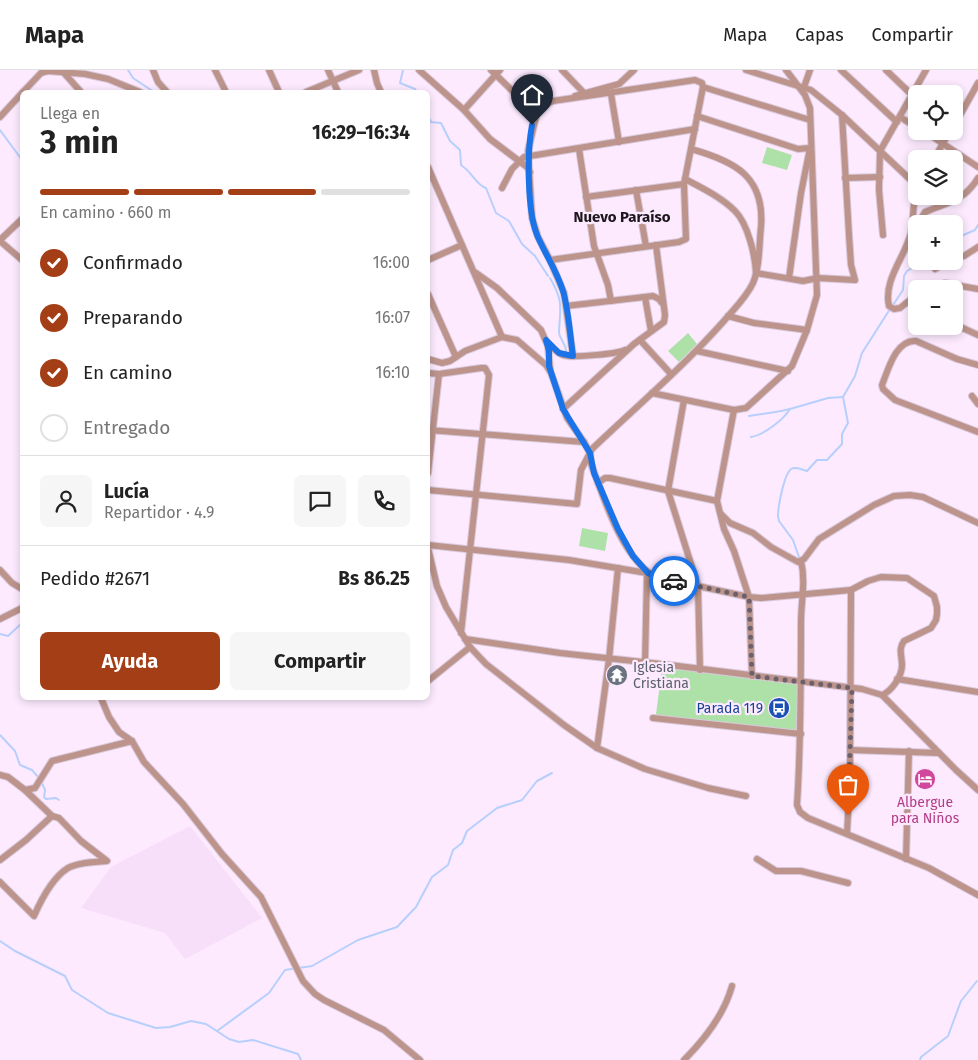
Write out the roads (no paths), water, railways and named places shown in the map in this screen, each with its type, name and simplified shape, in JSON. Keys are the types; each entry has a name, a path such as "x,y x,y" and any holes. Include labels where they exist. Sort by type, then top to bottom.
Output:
{"street":[{"path":"152,70 158,82 165,90"},
{"path":"215,70 225,90"},
{"path":"269,70 278,90"},
{"path":"328,70 337,90"},
{"path":"311,90 359,70"},
{"path":"374,70 380,90"},
{"path":"419,70 464,110 490,139 530,172"},
{"path":"562,70 584,93"},
{"path":"566,99 619,84 633,70"},
{"path":"746,70 811,90 842,115 908,177"},
{"path":"652,393 734,410 746,408 788,371 807,330 816,305 818,278 810,120 808,100 801,86 786,70"},
{"path":"801,86 810,70"},
{"path":"841,70 899,119 908,123"},
{"path":"886,70 908,90"},
{"path":"917,85 926,70"},
{"path":"107,71 108,79"},
{"path":"26,90 45,72 62,72 86,74 108,79 135,90"},
{"path":"62,72 79,90"},
{"path":"464,110 495,72 535,113"},
{"path":"550,260 679,242 686,238 685,181 703,87 702,83 695,80 611,94 566,99 544,103 535,113 528,144 532,218 538,237 564,293 573,356"},
{"path":"963,110 978,83"},
{"path":"703,87 810,120"},
{"path":"611,94 619,142"},
{"path":"0,117 20,96"},
{"path":"971,96 978,100"},
{"path":"884,235 879,190 880,151 908,102"},
{"path":"756,273 803,280 818,278 854,280 851,265 842,115"},
{"path":"697,116 798,148 810,148"},
{"path":"502,188 518,162 524,157 695,129"},
{"path":"939,140 978,167"},
{"path":"940,150 946,140"},
{"path":"578,148 589,221 611,301"},
{"path":"790,278 801,193 810,148"},
{"path":"430,490 577,504 582,470 590,453 671,374 698,351 751,288 756,273 762,215 761,201 747,179 735,166 717,156 691,149"},
{"path":"430,172 502,336"},
{"path":"845,178 880,177"},
{"path":"923,215 925,212 943,206 966,194 978,178"},
{"path":"586,197 685,181 723,202 739,216 750,243 756,273"},
{"path":"636,190 646,246"},
{"path":"20,221 0,241 20,258"},
{"path":"430,259 462,244"},
{"path":"563,409 637,342 664,322 656,244"},
{"path":"908,244 896,265 889,290 889,306 897,309 908,301"},
{"path":"963,256 978,247"},
{"path":"475,271 528,316 546,340 551,373 563,409 571,425 590,453 591,464 618,529 633,556 648,573 645,664"},
{"path":"963,286 978,289"},
{"path":"566,306 645,297 657,297 663,304"},
{"path":"645,297 651,331"},
{"path":"430,298 456,357"},
{"path":"728,316 754,324 807,330"},
{"path":"963,328 978,334"},
{"path":"430,360 437,362 450,361 465,351 502,336 512,338 523,345 546,365 551,373"},
{"path":"546,340 559,353 573,356 618,353 637,342"},
{"path":"978,365 957,359 916,341 909,341 899,348 882,385 883,389 895,400 978,432"},
{"path":"637,342 671,374"},
{"path":"698,351 788,371"},
{"path":"430,369 437,362"},
{"path":"430,372 439,374 481,368 488,372 484,434 470,550 463,636"},
{"path":"439,374 430,430 584,442"},
{"path":"972,396 978,404"},
{"path":"684,400 668,491 698,586 700,670"},
{"path":"734,410 717,501 724,529 734,551 749,597 752,676"},
{"path":"598,483 605,478 610,478 717,501"},
{"path":"721,514 730,523 753,533 770,547 783,552 795,562 801,561 819,539 874,505 894,496 910,495 923,497 978,523"},
{"path":"430,547 569,560 648,573 656,577 749,597 851,590 881,577 900,577 913,581 930,592 936,600 937,614 934,624 925,632 908,638 901,644 902,667 888,693 882,695 852,688 700,670 670,664 645,664 463,636"},
{"path":"430,556 437,586 470,647 486,664 564,725 597,748 645,769 708,788 746,796"},
{"path":"801,561 803,569 801,734 797,805 800,812 808,818 930,868 978,895"},
{"path":"597,748 609,659 618,568"},
{"path":"0,570 12,583 20,588"},
{"path":"847,833 852,688 851,590"},
{"path":"0,619 20,609"},
{"path":"430,679 470,647"},
{"path":"897,679 978,692"},
{"path":"882,695 939,754 978,790"},
{"path":"102,700 119,732 132,741 144,762 184,804 222,854 261,897 303,981 315,994 324,1000 384,1030 420,1060"},
{"path":"653,718 801,734"},
{"path":"25,790 35,788 52,761 132,741"},
{"path":"850,750 909,751 939,754"},
{"path":"906,859 909,751"},
{"path":"0,775 8,777 25,790 52,816 59,818 81,841 107,861 75,865 67,869 46,893 34,916 0,882"},
{"path":"0,860 52,816"},
{"path":"757,859 776,871 801,871 848,883"},
{"path":"684,1060 713,1028 728,1001 732,986"}],"waterway":[{"path":"128,70 133,78 151,90"},
{"path":"403,70 400,83 416,90"},
{"path":"430,120 431,122 441,123 450,141 460,150 461,165 486,188 496,213 509,221 522,244 535,256 548,276"},
{"path":"0,130 20,157"},
{"path":"963,235 975,230 978,225"},
{"path":"893,305 903,290 904,276 909,270"},
{"path":"550,278 559,299 559,332 566,351"},
{"path":"799,557 793,540 779,521 778,516 780,498 786,477 793,468 807,471 817,460 827,460 842,444 842,434 848,423 843,397 855,376 862,353 890,309"},
{"path":"751,437 773,426 790,409 828,398 843,397"},
{"path":"749,416 790,409"},
{"path":"0,634 8,636 20,625"},
{"path":"0,735 15,751 20,765 32,770 39,778"},
{"path":"217,1031 269,993 285,970 312,966 358,940 397,927 416,907 432,877 448,865 453,850 462,843 467,831 497,808 522,800 537,781 552,773"},
{"path":"42,783 45,790 44,797 46,799 56,798 59,800"},
{"path":"0,941 15,951 65,976 72,990 108,1013 156,1028 170,1027 191,1021 206,1024 229,1039 239,1042 253,1040 298,1054 301,1060"},
{"path":"920,1060 921,1057 948,1036 961,1001 977,981"}],"place":[{"name":"Iglesia Cristiana","path":"617,675"},
{"name":"Parada 119","path":"779,708"},
{"name":"Albergue para Niños","path":"925,779"}],"district":[{"name":"Nuevo Paraíso","path":"622,217"}]}
